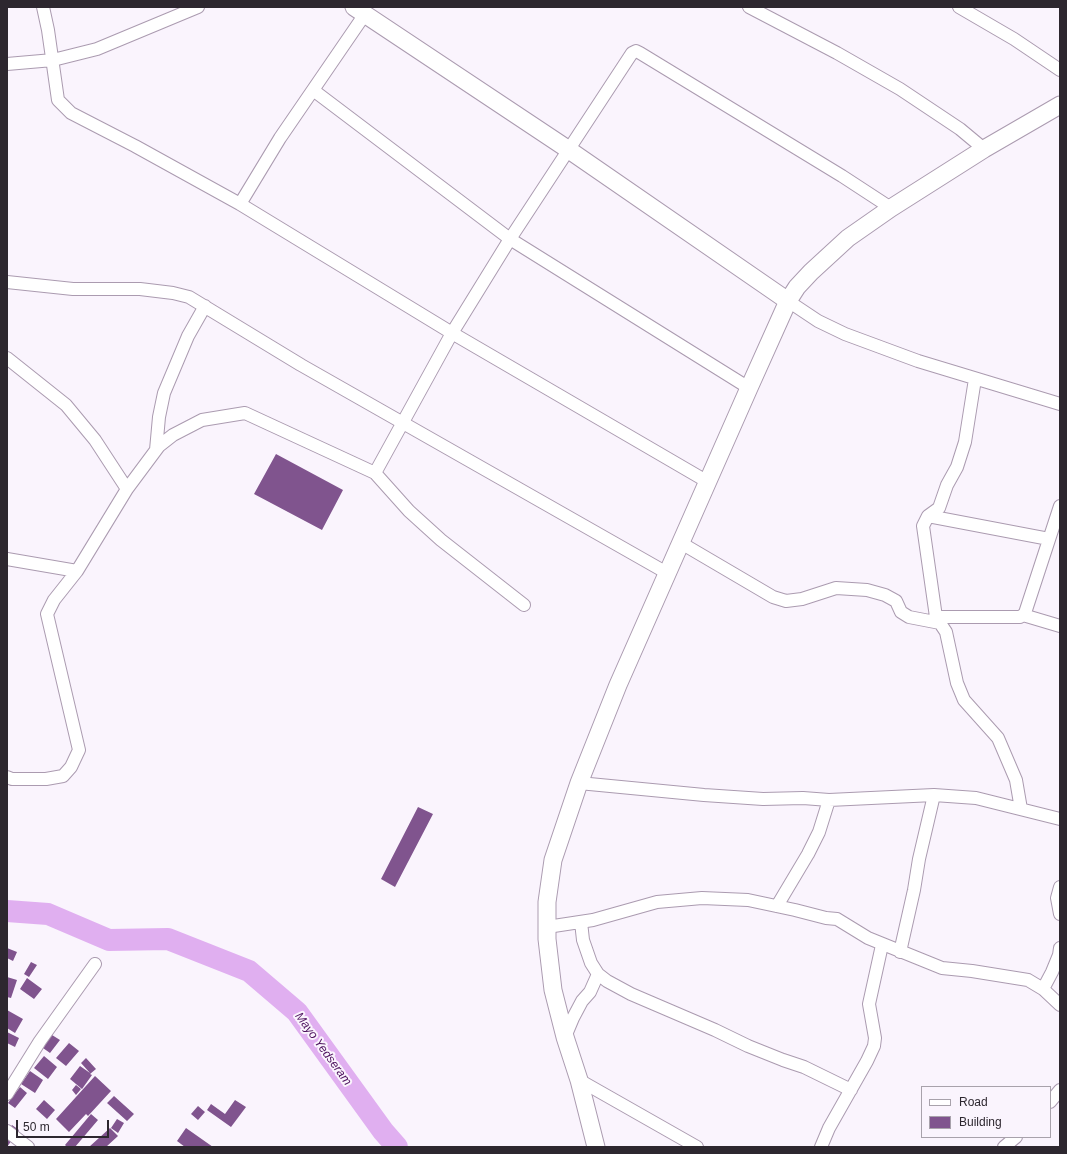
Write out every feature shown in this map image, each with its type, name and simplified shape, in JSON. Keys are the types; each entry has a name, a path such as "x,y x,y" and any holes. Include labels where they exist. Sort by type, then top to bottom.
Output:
{"main road":[{"path":"359,11 569,150 788,301"},
{"path":"596,1147 579,1080 565,1037 553,990 547,939 547,902 553,860 579,783 618,685 749,388 788,301 797,287 848,238 890,208 984,149 1060,105"}],"street":[{"path":"43,7 53,60 58,100 71,113 135,146 240,204 452,332 708,482"},
{"path":"7,64 53,60 97,49 198,7"},
{"path":"749,7 837,53 900,89 960,129 984,149"},
{"path":"959,7 1014,39 1060,70"},
{"path":"240,204 280,138 313,90 359,11"},
{"path":"375,473 452,332 510,239 632,54 636,51 835,172 890,208"},
{"path":"313,90 510,239 749,388"},
{"path":"7,282 73,290 140,289 173,292 189,297 301,365 667,573"},
{"path":"788,301 818,321 844,334 918,361 1060,404"},
{"path":"156,450 159,417 164,393 188,336 205,306"},
{"path":"7,358 66,405 95,440 127,489"},
{"path":"975,379 965,442 957,467 947,485 938,508 928,516 923,526 938,620 946,632 957,683 964,700 998,738 1016,780 1021,809"},
{"path":"7,777 12,779 46,779 63,776 70,767 79,750 47,614 54,600 77,571 127,489 159,446 173,435 202,420 245,413 375,473 409,511 441,540 524,605"},
{"path":"1023,615 1025,613 1060,506"},
{"path":"928,516 1049,539"},
{"path":"681,543 773,597 786,601 802,599 836,588 868,590 885,595 896,601 901,612 909,617 938,620 1020,617 1023,615 1060,626"},
{"path":"7,559 77,571"},
{"path":"579,783 763,799 803,798 829,800 934,796 976,798 1060,819"},
{"path":"900,952 914,890 919,859 934,796"},
{"path":"777,906 820,832 829,800"},
{"path":"1060,887 1057,898 1060,914"},
{"path":"547,927 593,920 657,902 702,898 748,900 826,918 837,919 882,945 942,968 1028,980 1043,989 1060,1005"},
{"path":"581,922 583,940 591,962 598,974 607,981 632,994 748,1046 804,1067 851,1090"},
{"path":"821,1147 829,1128 874,1046 875,1038 869,1004 882,945"},
{"path":"1043,989 1059,955 1060,948"},
{"path":"7,1094 40,1041 95,964"},
{"path":"565,1037 573,1018 590,992 598,974"},
{"path":"579,1080 697,1147"},
{"path":"7,1131 28,1147"},
{"path":"1004,1147 1015,1138"}],"building":[{"path":"276,454 343,490 322,530 254,494"},
{"path":"418,807 433,814 395,887 381,879"},
{"path":"7,948 17,952 13,961 7,958"},
{"path":"31,962 37,965 29,977 24,974"},
{"path":"7,977 17,980 11,998 7,997"},
{"path":"27,978 42,989 34,999 20,989"},
{"path":"7,1010 23,1019 15,1033 7,1028"},
{"path":"7,1032 19,1038 15,1047 7,1043"},
{"path":"52,1035 60,1040 50,1053 43,1048"},
{"path":"69,1043 79,1051 66,1066 56,1058"},
{"path":"44,1056 57,1067 48,1079 34,1068"},
{"path":"86,1058 96,1069 90,1074 92,1075 82,1089 70,1079 80,1066 90,1073 81,1063"},
{"path":"30,1071 43,1080 35,1093 21,1084"},
{"path":"95,1076 111,1091 88,1116 86,1114 69,1132 56,1119"},
{"path":"76,1085 81,1089 76,1095 72,1090"},
{"path":"20,1087 27,1093 15,1108 8,1103"},
{"path":"114,1096 134,1114 127,1121 107,1103"},
{"path":"44,1100 55,1110 47,1119 36,1109"},
{"path":"235,1100 246,1107 231,1127 207,1110 211,1104 225,1114"},
{"path":"198,1106 205,1112 198,1120 191,1114"},
{"path":"91,1114 98,1120 75,1147 67,1147 65,1145"},
{"path":"117,1119 124,1123 118,1133 111,1128"},
{"path":"12,1125 19,1130 7,1147 7,1132"},
{"path":"110,1128 118,1136 106,1147 89,1147"},
{"path":"186,1128 213,1147 185,1147 177,1141"}],"waterway":[{"name":"Mayo Yedseram","path":"7,911 48,914 109,940 168,939 249,971 297,1012 383,1131 397,1147"}]}
